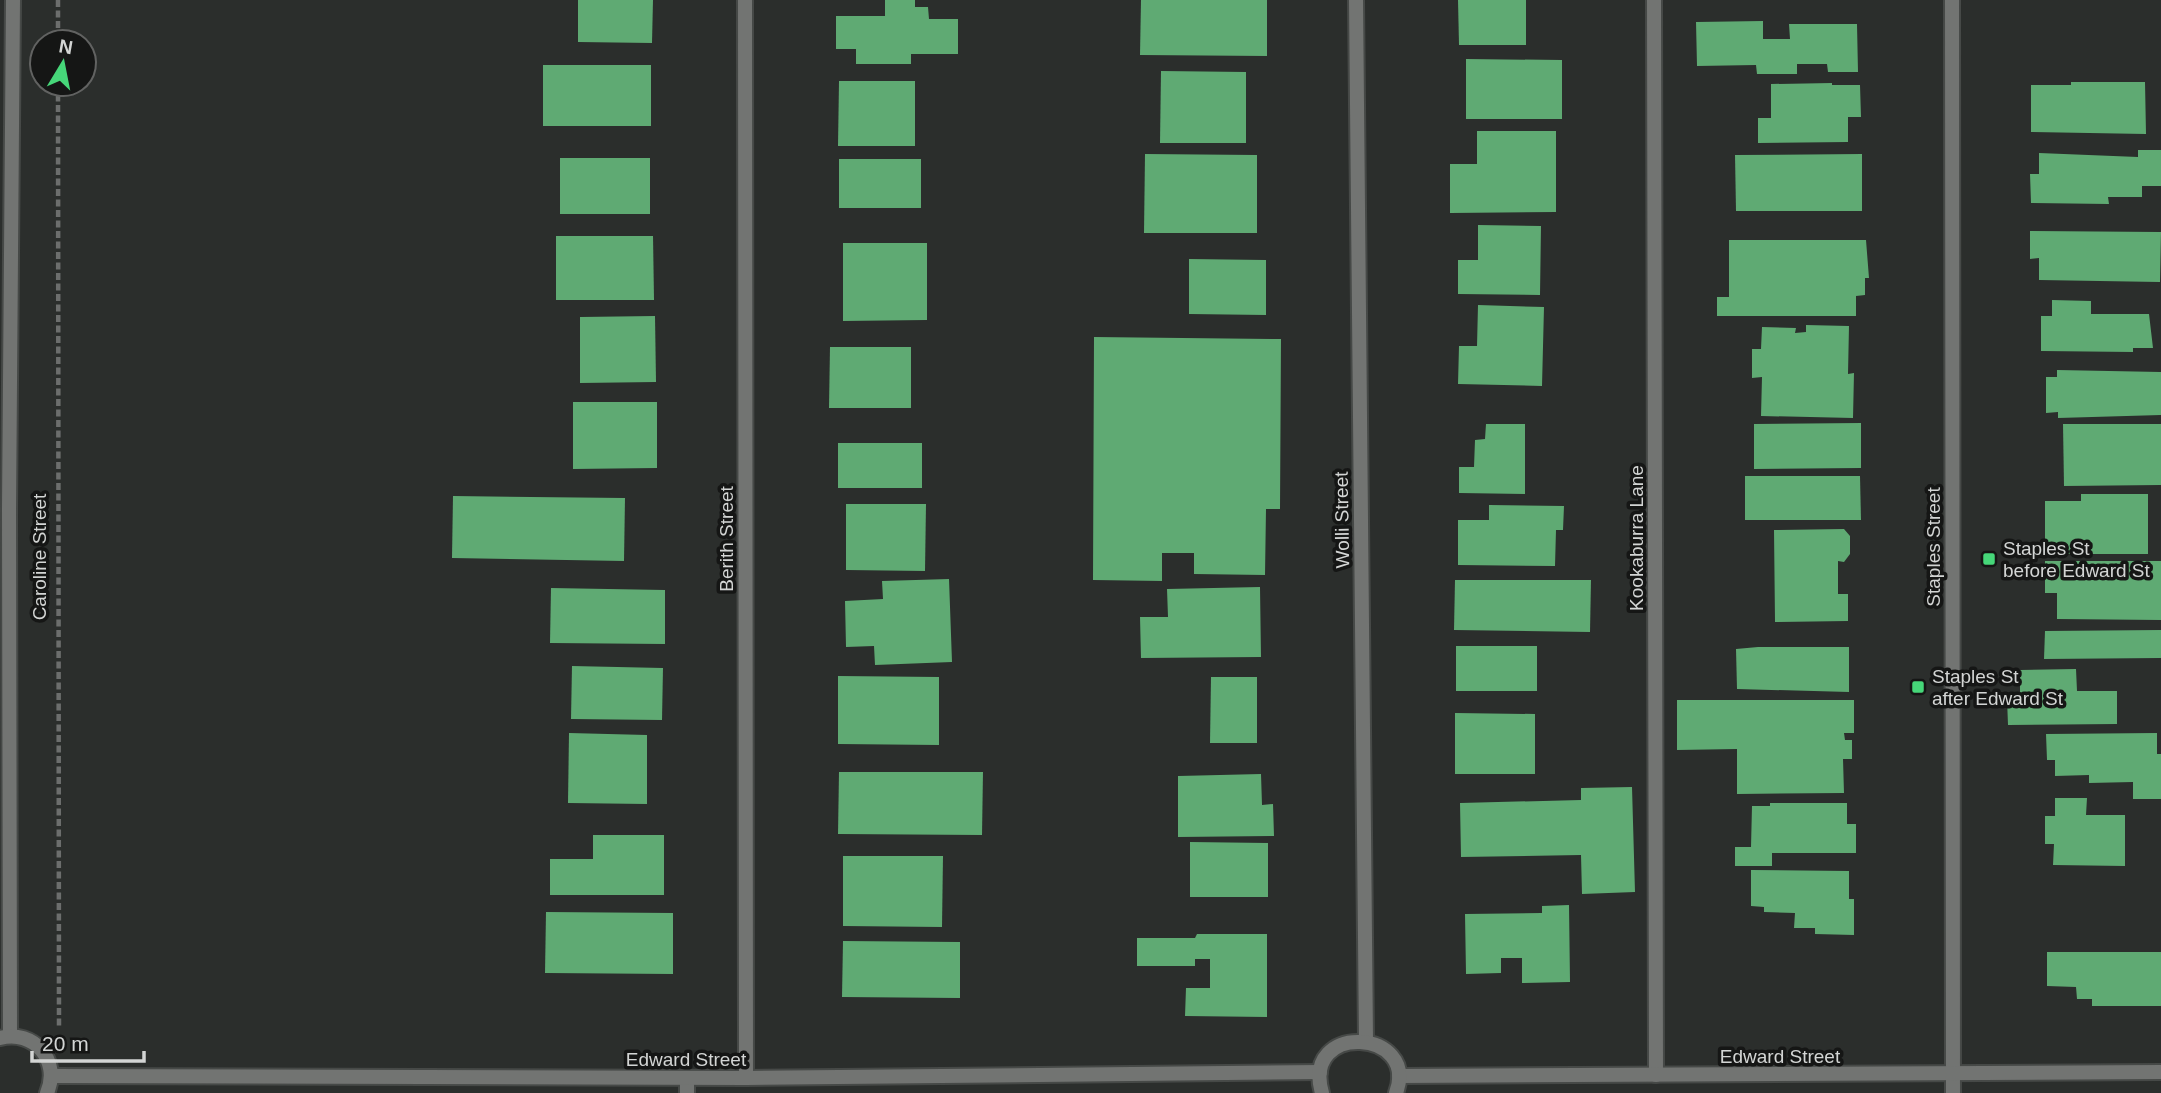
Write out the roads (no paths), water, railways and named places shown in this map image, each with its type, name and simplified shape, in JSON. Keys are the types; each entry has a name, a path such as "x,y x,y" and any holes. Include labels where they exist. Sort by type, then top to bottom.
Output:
{"street":[{"name":"Caroline Street","path":"5,1036 13,0"},
{"name":"Berith Street","path":"745,0 746,1078"},
{"name":"Wolli Street","path":"1356,0 1366,1041"},
{"name":"Kookaburra Lane","path":"1654,0 1656,1075"},
{"name":"Staples Street","path":"1952,0 1952,1093"},
{"path":"5,1036 23,1037 44,1052 51,1076 47,1093"},
{"path":"1322,1093 1320,1072 1332,1051 1342,1044 1366,1041 1388,1053 1399,1076 1396,1093"},
{"name":"Edward Street","path":"51,1076 687,1086 746,1078 1320,1072"},
{"name":"Edward Street","path":"1399,1076 2161,1072"}],"place":[{"name":"Staples St before Edward St","path":"1989,559"},
{"name":"Staples St after Edward St","path":"1918,687"}]}
